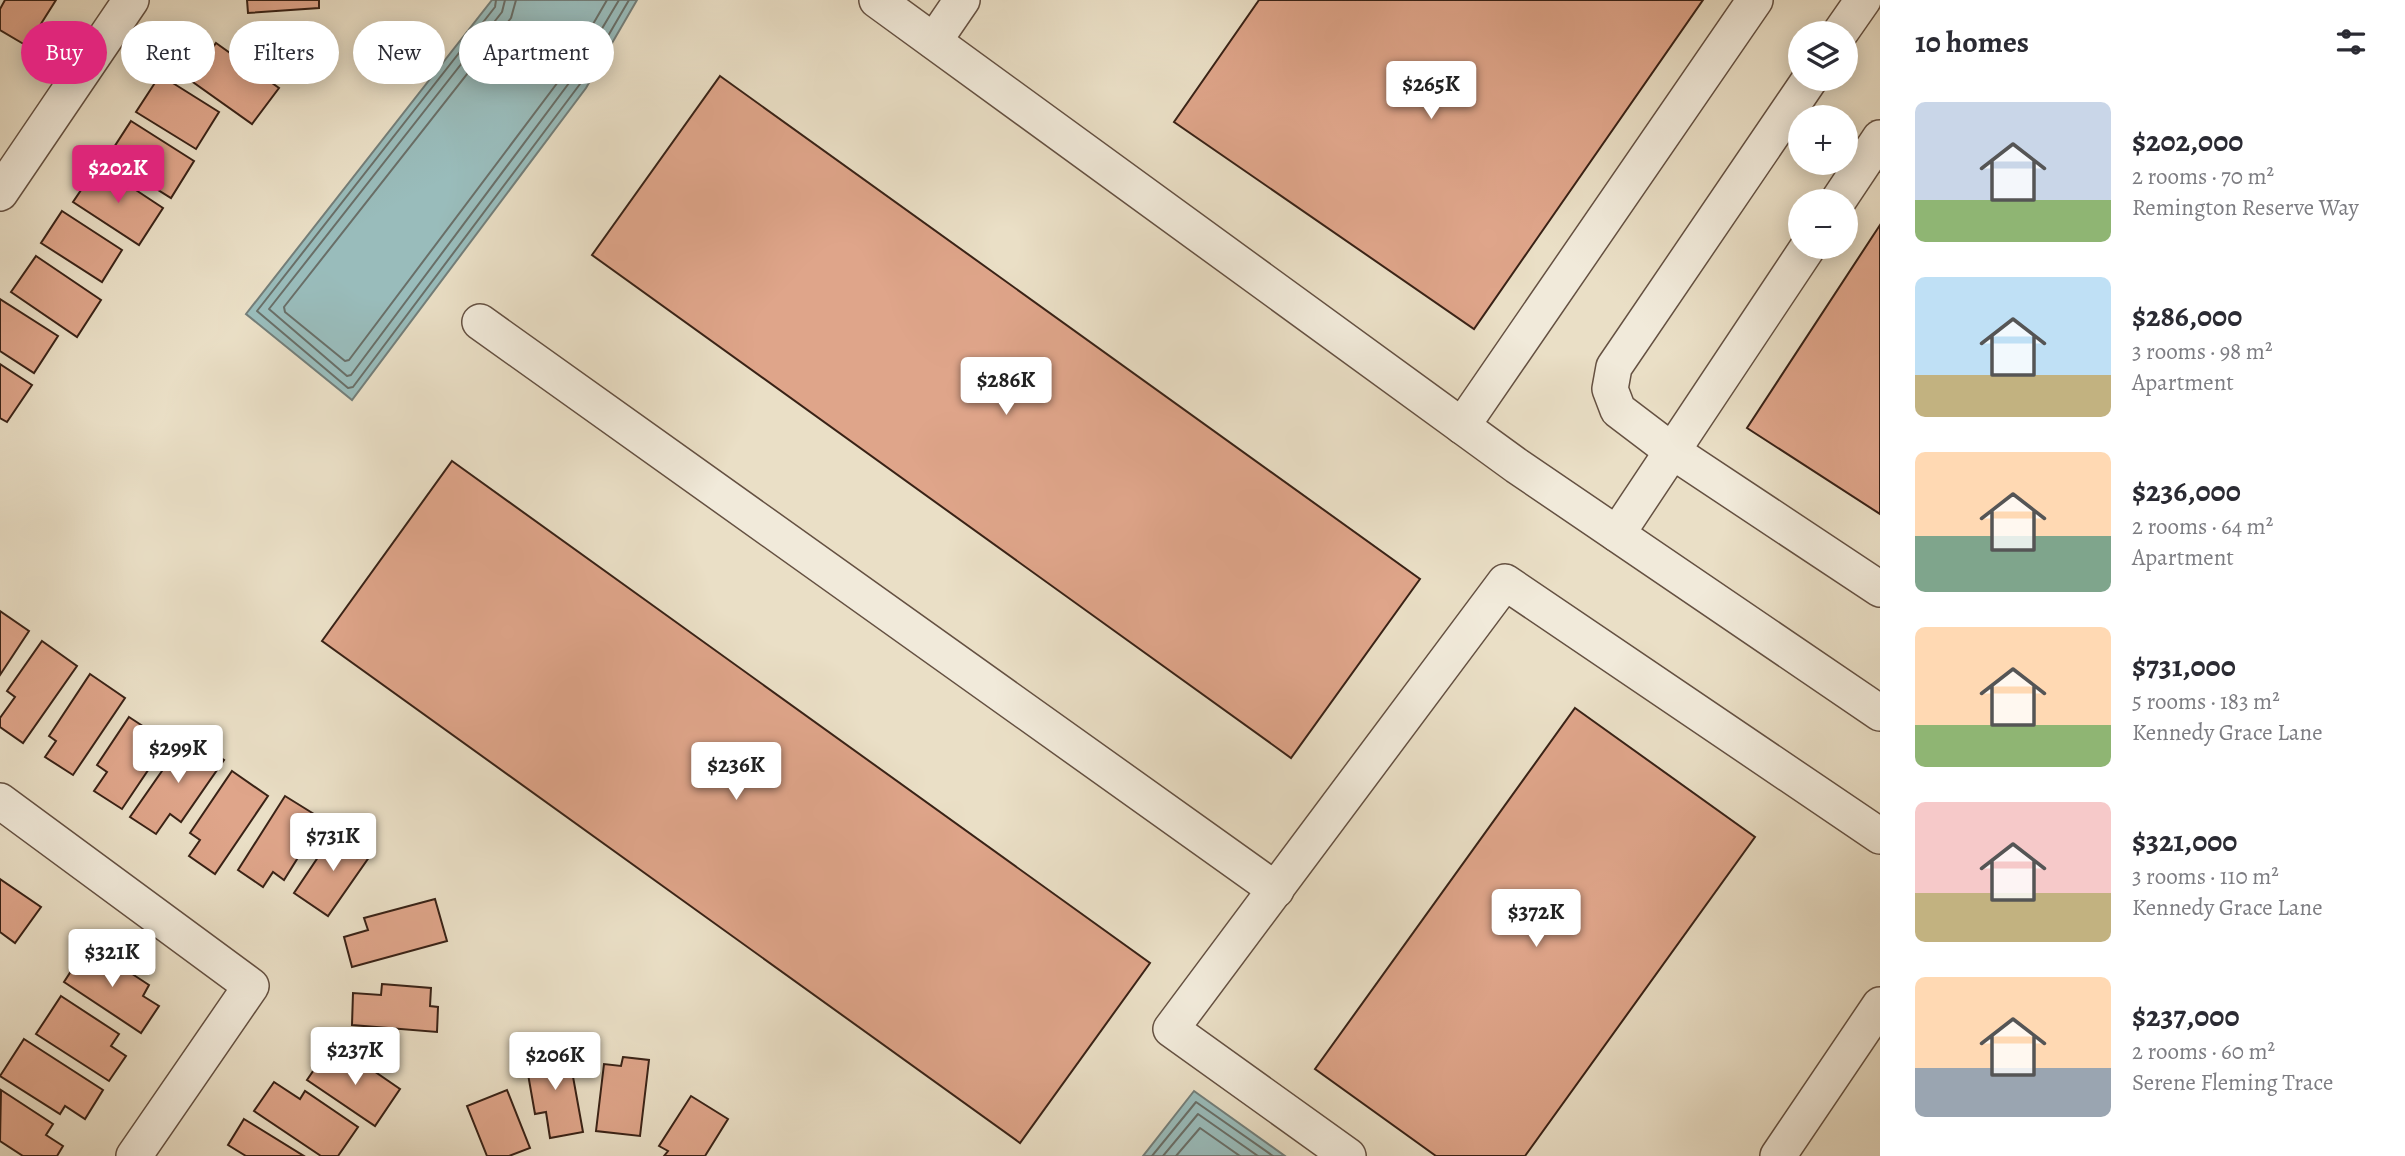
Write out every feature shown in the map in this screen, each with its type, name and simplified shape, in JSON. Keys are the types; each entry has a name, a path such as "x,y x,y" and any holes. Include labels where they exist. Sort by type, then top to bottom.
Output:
{"street":[{"path":"0,193 131,0"},
{"path":"877,0 1462,426 1880,713"},
{"path":"934,41 962,0"},
{"path":"1462,426 1755,0"},
{"path":"1848,21 1863,0"},
{"path":"1802,91 1614,367 1609,389 1618,411 1672,451 1880,589"},
{"path":"1846,189 1880,138"},
{"path":"1618,534 1800,259"},
{"path":"480,322 1276,890"},
{"path":"1348,1156 1171,1029 1505,582 1880,836"},
{"path":"0,801 251,986 134,1156"},
{"path":"1778,1156 1880,1005"}],"water":[{"path":"492,0 637,0 614,40 614,21 476,21"},
{"path":"459,42 459,84 588,84 352,400 246,314 426,84 445,84 445,60"},
{"path":"1194,1091 1285,1156 1143,1156"}],"building":[{"path":"5,0 56,0 43,21 21,21 21,42 0,30 0,9"},
{"path":"247,0 319,0 319,8 248,13"},
{"path":"1259,0 1703,0 1474,329 1174,122"},
{"path":"215,44 229,52 229,84 273,84 279,88 252,124 196,84 215,84"},
{"path":"720,76 1420,579 1291,758 592,255"},
{"path":"154,84 174,84 219,112 196,149 136,112"},
{"path":"131,121 194,161 171,198 107,158"},
{"path":"98,165 163,208 139,245 73,202"},
{"path":"62,211 122,250 102,282 41,243"},
{"path":"1880,225 1880,514 1747,428"},
{"path":"36,256 101,300 77,337 11,292"},
{"path":"0,299 58,336 34,373 0,351"},
{"path":"0,364 32,385 7,422 0,418"},
{"path":"452,461 1150,963 1020,1143 322,641"},
{"path":"0,611 29,631 0,675"},
{"path":"42,641 77,666 23,743 0,727 0,718 15,697 7,691"},
{"path":"90,674 125,698 73,775 45,757 56,741 49,736"},
{"path":"1575,708 1755,837 1525,1156 1436,1156 1315,1069"},
{"path":"129,717 167,742 122,809 94,791 107,772 97,765"},
{"path":"187,735 224,760 181,822 170,814 156,834 130,817"},
{"path":"232,771 268,796 215,874 189,856 200,840 190,833"},
{"path":"285,796 322,819 284,880 273,872 263,887 238,870"},
{"path":"337,829 372,853 328,916 294,893"},
{"path":"0,879 41,907 15,943 0,932"},
{"path":"435,899 447,941 352,967 344,937 368,930 364,918"},
{"path":"88,945 149,985 143,996 159,1006 141,1033 64,982"},
{"path":"382,984 431,988 430,1006 438,1007 437,1032 352,1025 353,993 381,995"},
{"path":"61,996 119,1034 111,1046 126,1056 109,1081 36,1034"},
{"path":"24,1039 103,1090 85,1119 65,1106 60,1114 0,1076"},
{"path":"568,1049 583,1132 550,1138 546,1112 535,1114 525,1057"},
{"path":"326,1052 346,1065 352,1056 400,1089 375,1126 307,1080"},
{"path":"623,1057 649,1060 640,1136 596,1131 604,1064 621,1066"},
{"path":"274,1082 300,1099 305,1091 358,1127 338,1156 321,1156 254,1111"},
{"path":"1,1090 53,1124 46,1135 63,1146 57,1156 23,1156 0,1141"},
{"path":"507,1090 530,1148 509,1156 487,1156 467,1106"},
{"path":"691,1096 728,1119 705,1156 664,1156 668,1151 659,1146"},
{"path":"244,1119 304,1156 246,1156 228,1145"}]}
